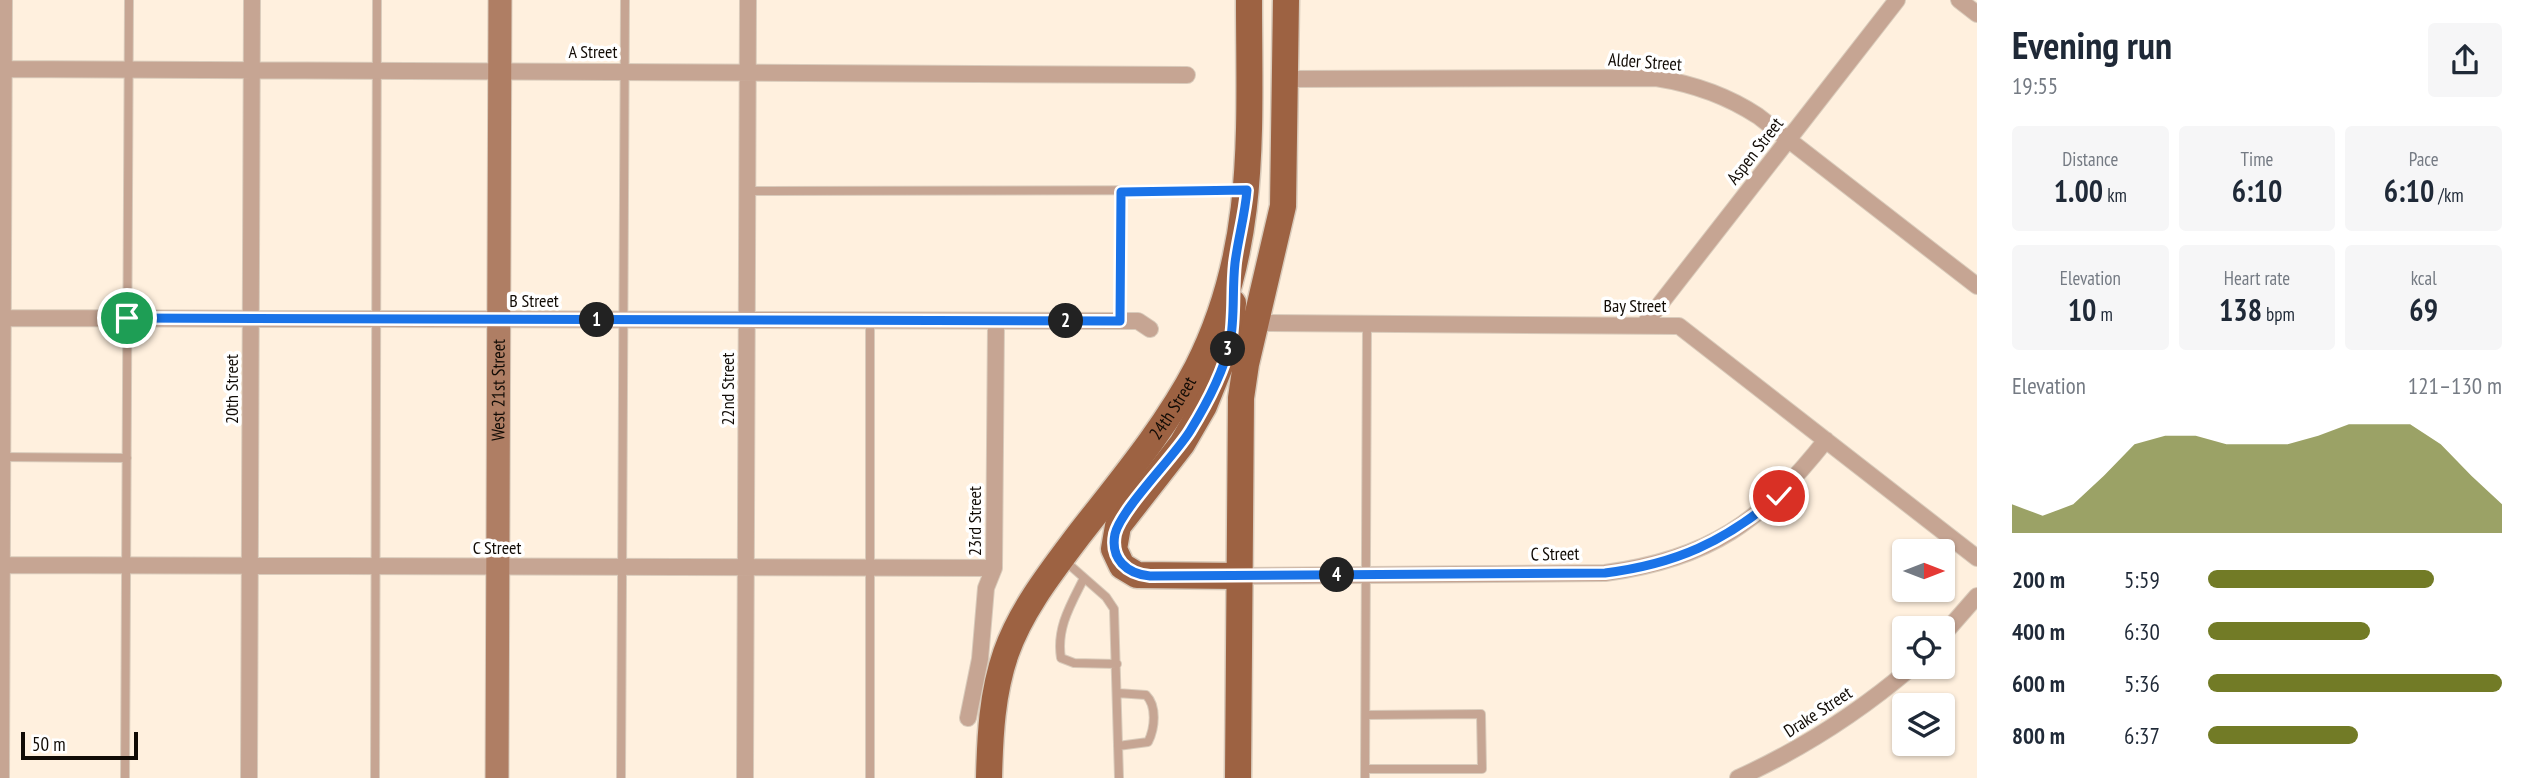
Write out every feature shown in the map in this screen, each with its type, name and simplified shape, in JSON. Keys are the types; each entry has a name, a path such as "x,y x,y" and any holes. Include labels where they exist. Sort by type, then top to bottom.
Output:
{"main road":[{"name":"24th Street","path":"989,778 993,712 1006,652 1018,624 1062,558 1156,436 1197,367 1216,325 1235,262 1247,190 1249,0"},
{"path":"1238,778 1241,398 1255,323 1283,206 1287,79 1286,0"},
{"path":"1235,262 1231,334 1223,363 1204,406 1182,444 1118,526 1114,549 1122,566 1137,575 1239,576"}],"street":[{"path":"1,778 4,0"},
{"name":"20th Street","path":"249,778 252,0"},
{"name":"West 21st Street","path":"497,778 500,0"},
{"name":"22nd Street","path":"746,778 748,0"},
{"name":"Aspen Street","path":"1643,326 1897,0"},
{"path":"1959,0 1977,14"},
{"name":"A Street","path":"2,69 1187,75"},
{"name":"Alder Street","path":"1287,79 1656,78 1710,90 1738,103 1788,139 1977,286"},
{"name":"B Street","path":"1,318 1138,321 1150,329"},
{"name":"23rd Street","path":"968,718 981,659 986,588 994,568 996,322"},
{"name":"Bay Street","path":"1255,323 1679,326 1977,558"},
{"name":"C Street","path":"1239,576 1605,573 1638,568 1703,548 1753,518 1792,482 1826,440"},
{"name":"C Street","path":"1,565 994,568"},
{"path":"1955,621 1977,596"},
{"name":"Drake Street","path":"1738,778 1816,738 1897,679"}],"lane":[{"path":"125,778 129,0"},
{"path":"375,778 377,0"},
{"path":"621,778 625,0"},
{"path":"748,191 1247,190"},
{"path":"1120,321 1121,192"},
{"path":"870,321 870,778"},
{"path":"1366,715 1481,714 1482,769 1365,773 1367,324"},
{"path":"2,457 127,458"},
{"path":"1062,558 1106,597 1114,609 1119,778"},
{"path":"1084,578 1060,631 1062,658 1074,663 1117,664"},
{"path":"1117,693 1146,695 1152,702 1153,710 1152,732 1148,742 1118,746"}],"route":[{"path":"127,318 1120,321 1121,192 1247,190 1243,227 1235,262 1230,344 1204,406 1182,444 1118,526 1114,549 1122,566 1129,571 1150,576 1605,573 1671,560 1703,548 1753,518 1779,496"}]}
